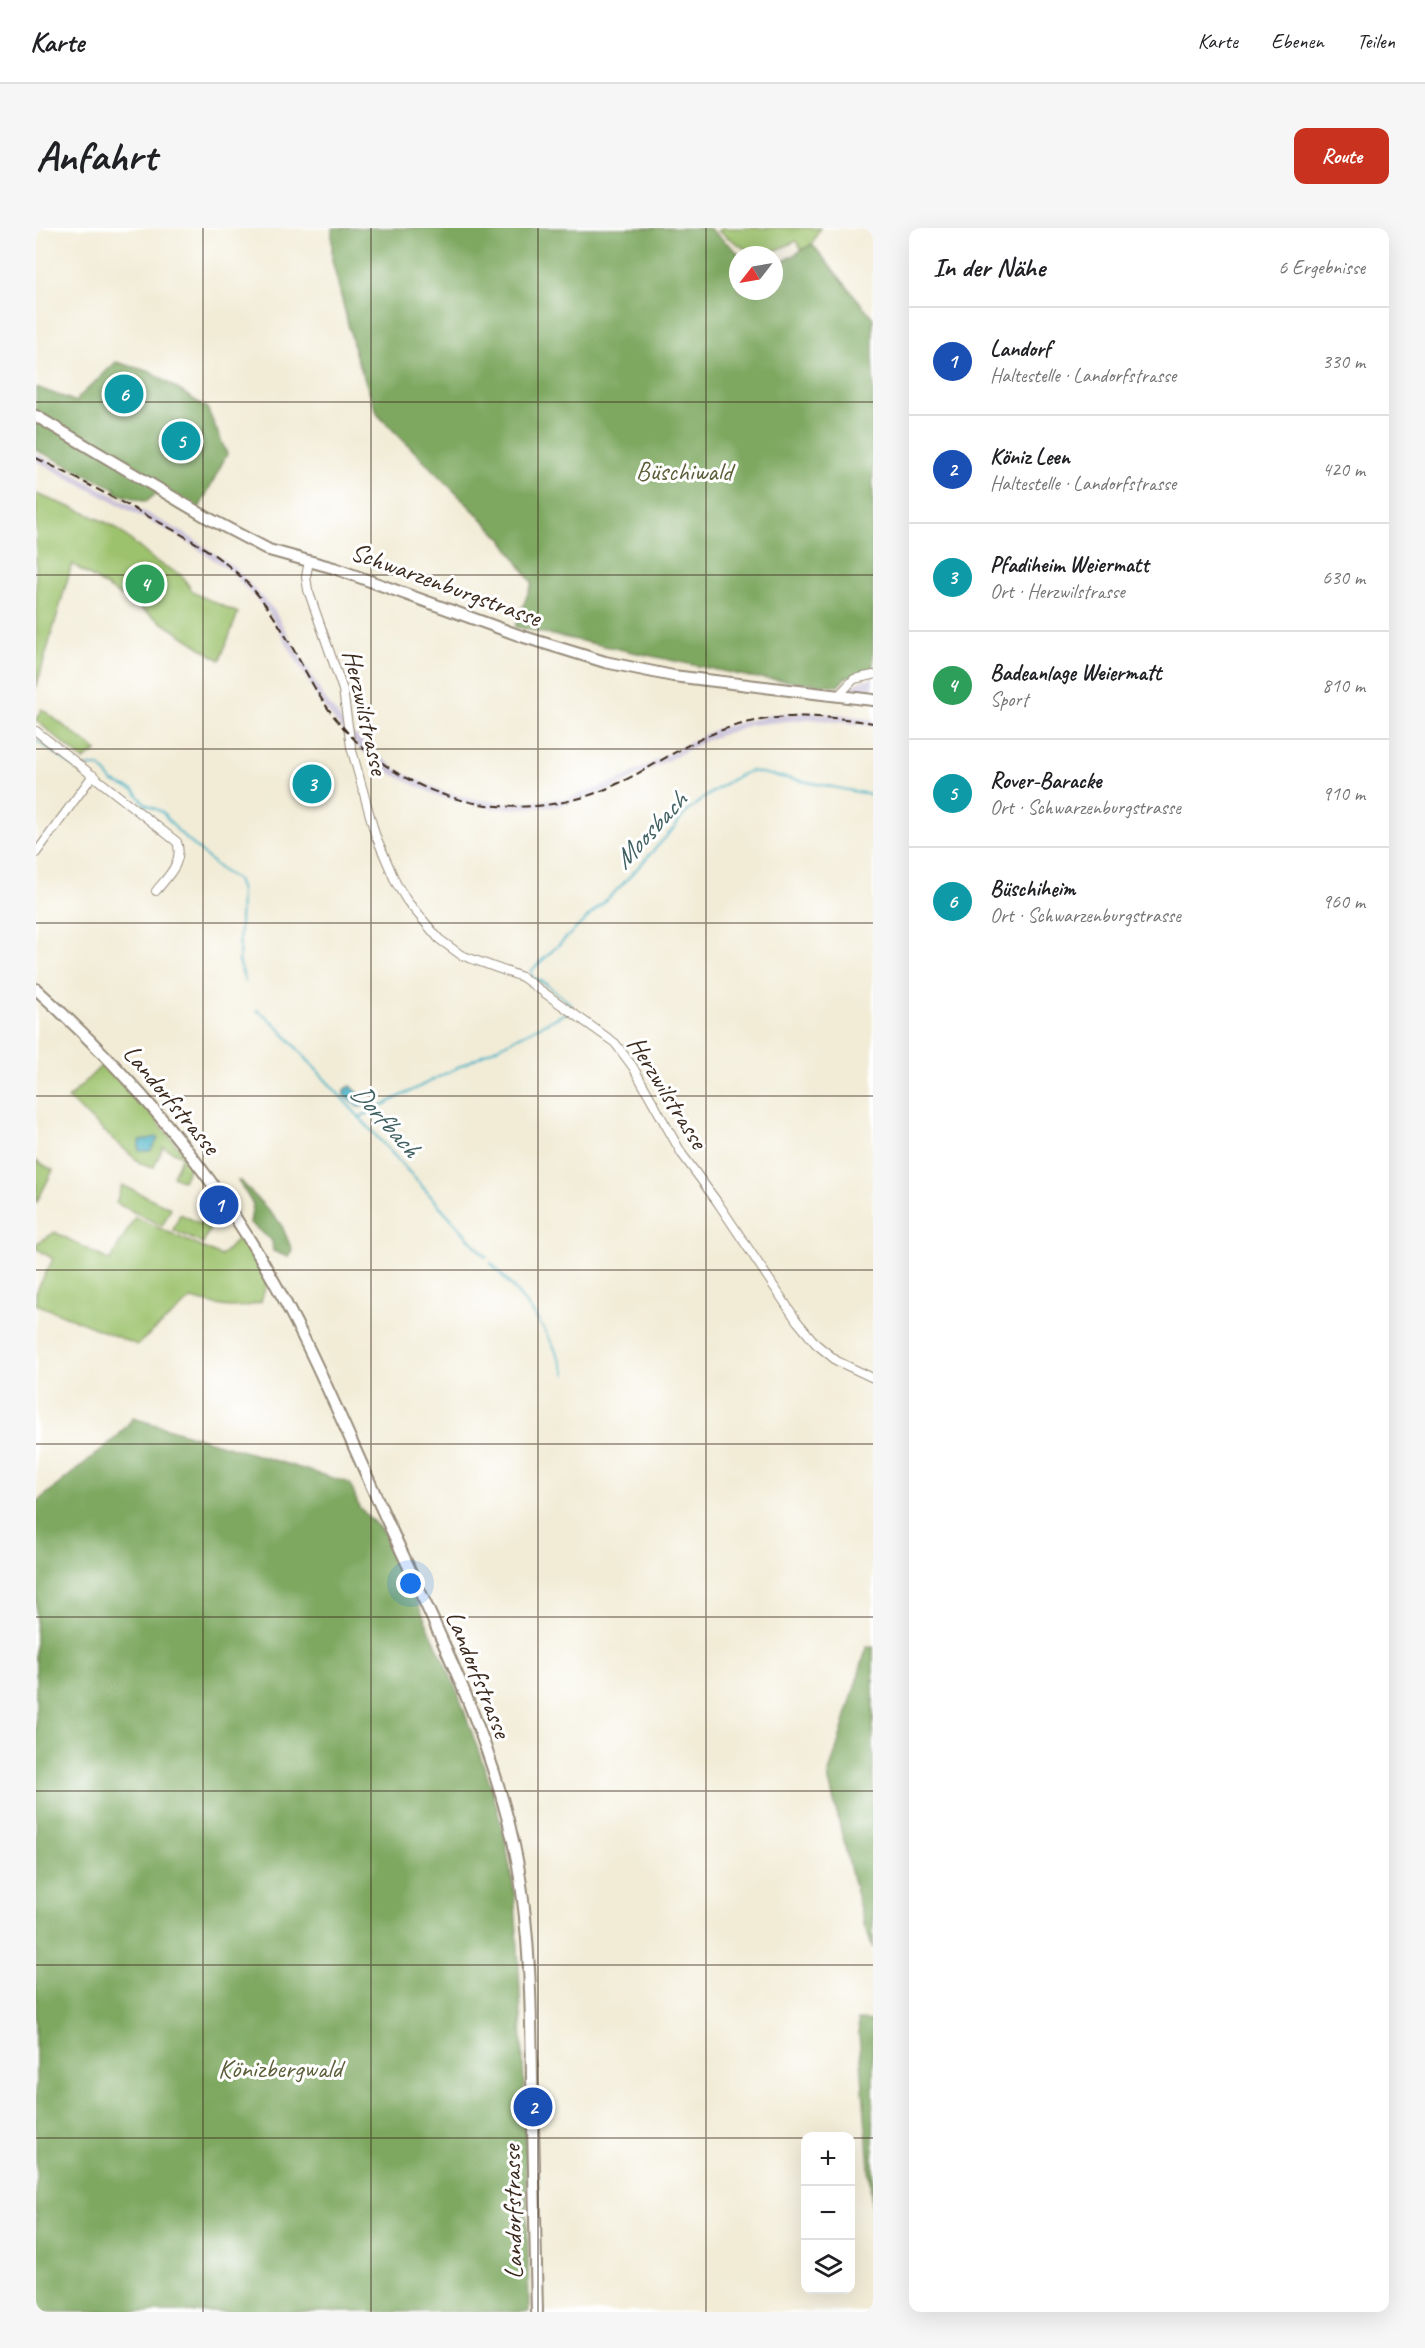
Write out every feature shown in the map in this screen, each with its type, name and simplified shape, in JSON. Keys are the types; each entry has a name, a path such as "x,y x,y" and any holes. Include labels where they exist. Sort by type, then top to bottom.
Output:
{"street":[{"name":"Schwarzenburgstrasse","path":"36,416 232,531 269,550 309,561 521,636 605,662 696,680 873,700"},
{"name":"Herzwilstrasse","path":"309,561 306,577 308,590 343,690 351,747 364,798 386,861 407,901 430,929 450,947 473,962 512,973 533,984 615,1043 633,1067 681,1154 718,1203 797,1321 816,1344 837,1361 873,1378"},
{"path":"839,695 854,679 873,675"},
{"path":"36,731 177,842 180,851 179,860 156,891"},
{"path":"36,853 93,775"},
{"name":"Landorfstrasse","path":"36,989 143,1095 190,1152 251,1242 282,1297 371,1486 438,1630 475,1720 498,1785 511,1832 525,1918 531,2010 537,2312"}],"shaded area":[{"path":"36,454 186,534 234,567 274,610 325,699 348,729 396,769 442,791 472,799 507,803 568,798 617,781 715,729 774,714 810,712 845,715 873,720 873,726 810,719 750,725 707,740 607,792 556,807 494,809 440,797 392,774 362,751 344,733 320,702 269,613 230,571 183,539 36,461"},
{"path":"873,678 873,691 848,688 863,680"}],"green space":[{"name":"Büschiwald","path":"332,228 709,228 730,246 729,300 783,300 783,262 812,244 873,318 873,672 846,677 838,686 750,677 515,627 532,583 502,539 378,415 356,356 332,260"},
{"path":"721,228 820,228 812,244 802,251 796,241 783,248 740,246 718,231"},
{"path":"116,362 151,372 207,408 227,454 194,518 156,494 146,502 116,493 115,488 36,450 36,387 77,402 79,397"},
{"path":"36,494 115,527 155,561 181,575 194,593 238,613 220,660 72,564 36,688"},
{"path":"42,709 97,751 83,760 36,720"},
{"path":"104,1063 140,1099 191,1163 183,1181 173,1176 182,1156 163,1147 154,1167 140,1163 68,1099"},
{"path":"36,1161 53,1170 36,1204"},
{"path":"238,1181 241,1181 281,1224 292,1250 288,1257 273,1251 272,1241 250,1223 253,1204"},
{"path":"122,1185 171,1208 162,1226 116,1203"},
{"path":"180,1214 210,1228 203,1244 173,1230"},
{"path":"135,1217 221,1256 240,1237 267,1282 261,1302 234,1307 191,1299 137,1345 36,1304 36,1292 53,1259 36,1248 36,1244 55,1232 110,1261"},
{"name":"Könizbergwald","path":"133,1418 350,1483 359,1507 387,1536 456,1688 492,1789 505,1839 514,1890 525,2109 529,2312 36,2312 36,1506 37,1502 118,1436"},
{"path":"867,1646 873,1647 873,1948 864,1925 828,1777"},
{"path":"858,2020 873,2021 873,2223"}],"water":[{"path":"351,1086 364,1098 365,1106 358,1107 344,1096 344,1090"},
{"path":"156,1137 158,1139 150,1151 139,1151 139,1141"}],"waterway":[{"name":"Dorfbach","path":"36,740 77,769"},
{"name":"Dorfbach","path":"87,766 99,766 113,782 134,790 145,804 162,812 178,831 221,870 237,880 241,891 239,961 245,981"},
{"name":"Moosbach","path":"572,1005 546,984 532,977 531,971 620,887 680,819 709,794 751,771 873,795"},
{"name":"Dorfbach","path":"257,1010 274,1023 486,1257"},
{"name":"Moosbach","path":"379,1107 568,1012"},
{"name":"Moosbach","path":"360,1117 374,1110"},
{"name":"Dorfbach","path":"491,1263 543,1328 566,1374"}],"railway":[{"path":"36,458 177,532 203,547 227,565 251,587 262,601 282,629 316,690 350,735 370,754 393,770 417,784 443,794 470,802 498,806 560,803 605,790 711,734 743,724 799,717 836,718 873,723"}],"place":[{"name":"Büschiheim","path":"124,394"},
{"name":"Rover-Baracke","path":"181,441"},
{"name":"Badeanlage Weiermatt","path":"145,584"},
{"name":"Pfadiheim Weiermatt","path":"312,784"},
{"name":"Landorf","path":"219,1205"},
{"name":"Köniz Leen","path":"533,2107"}]}
